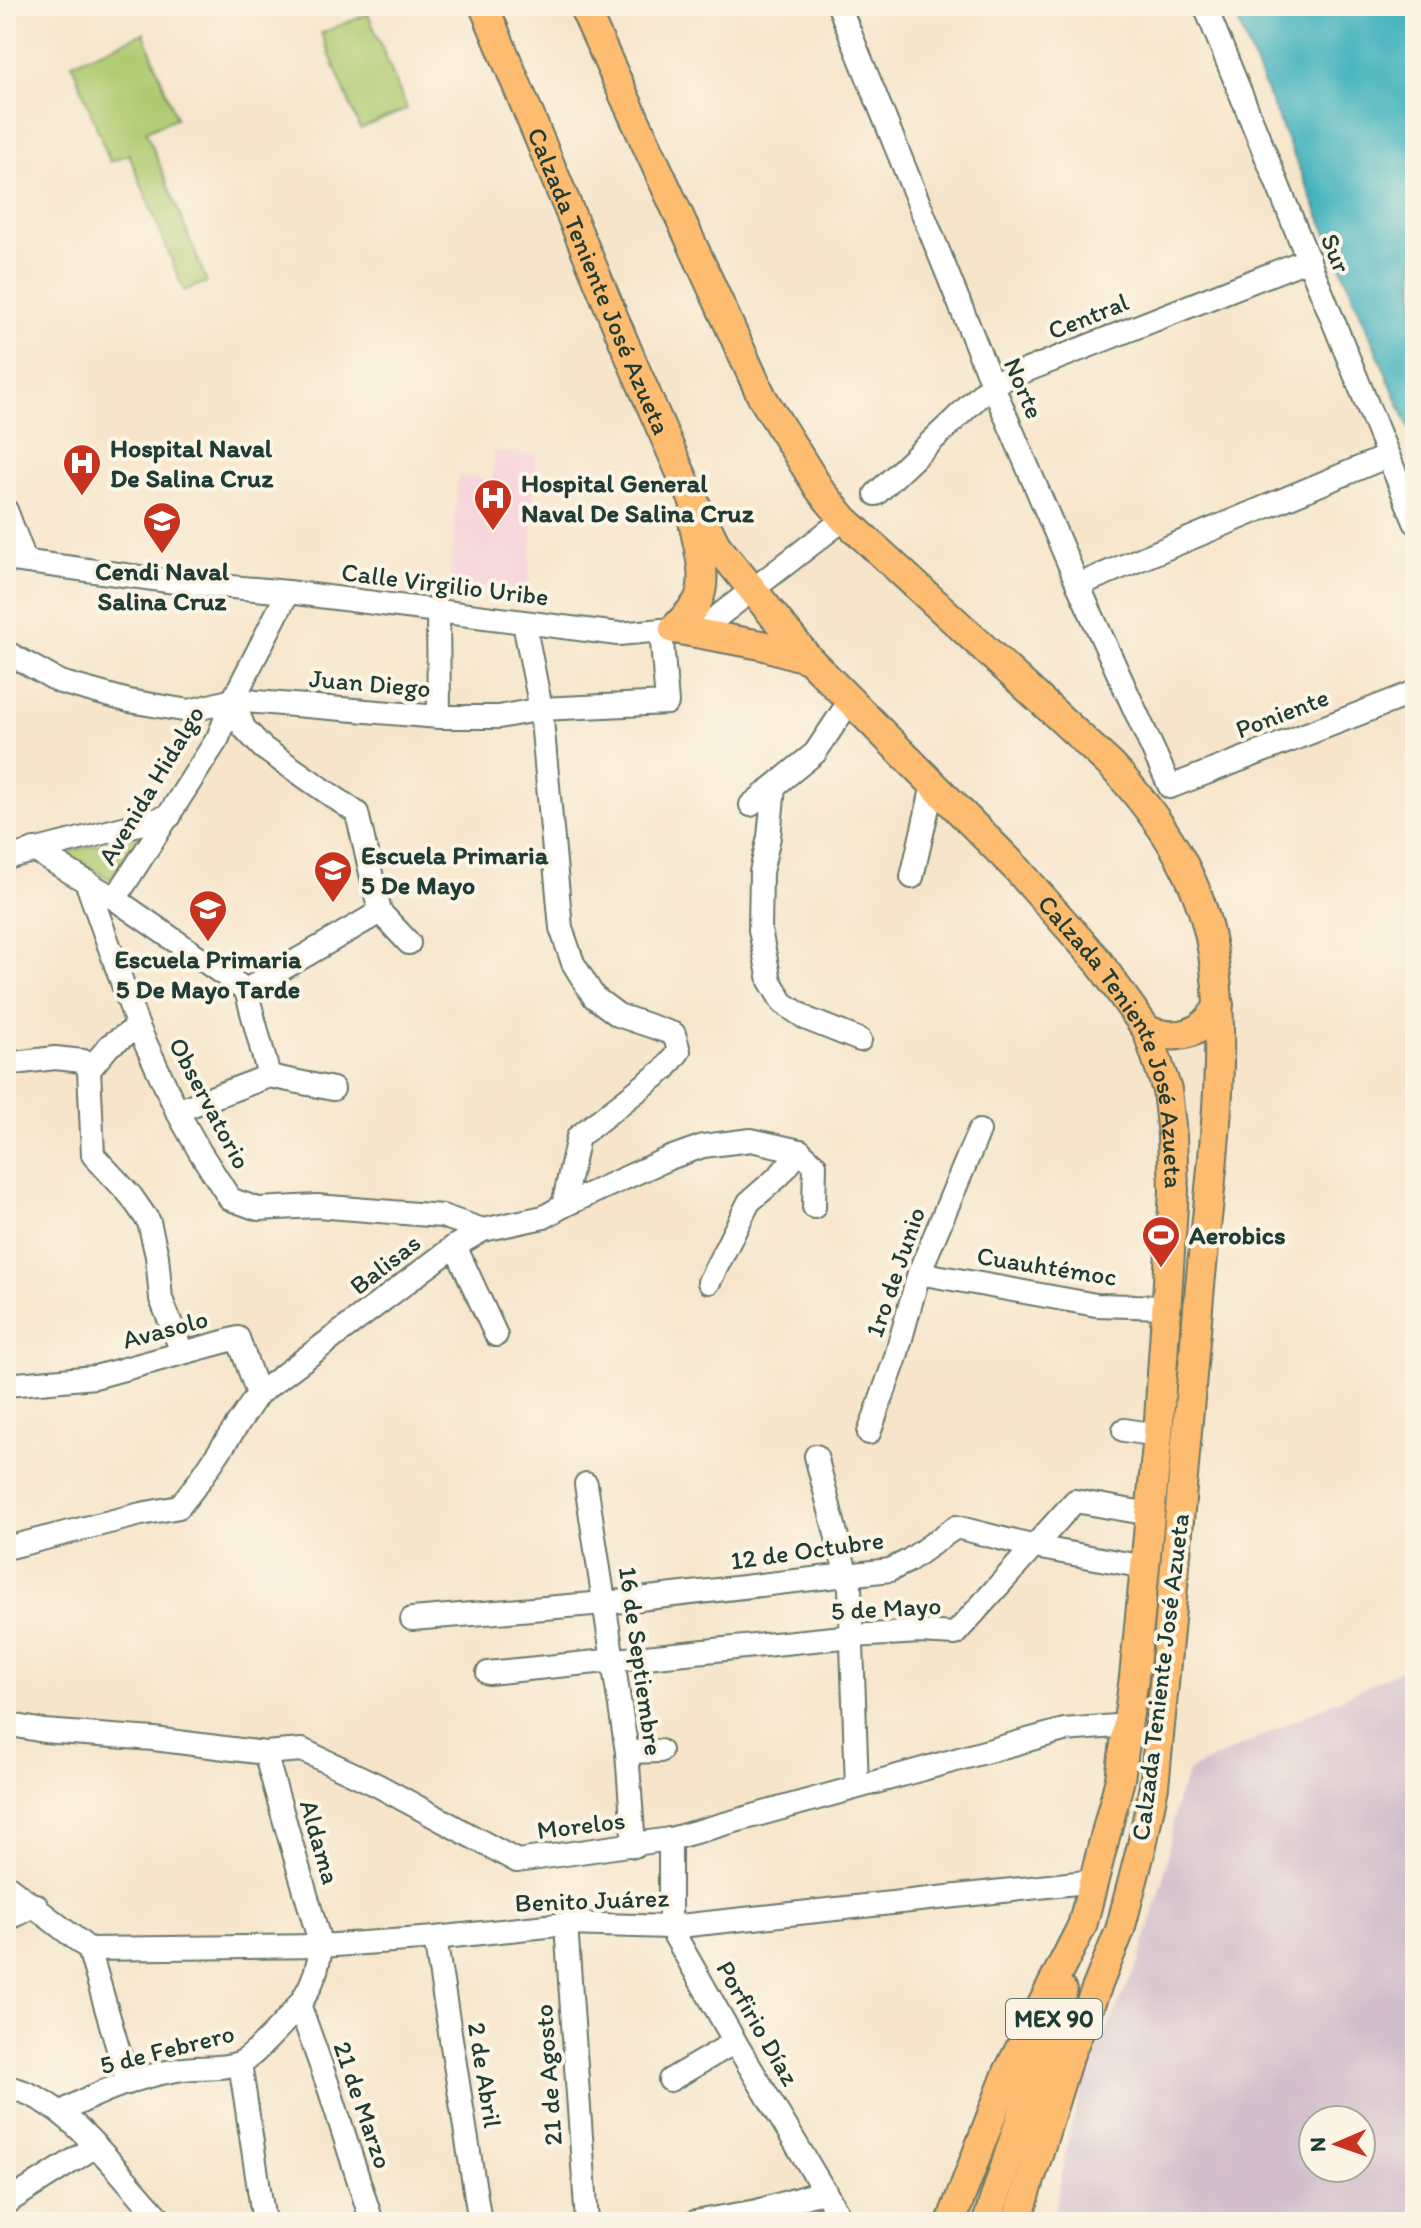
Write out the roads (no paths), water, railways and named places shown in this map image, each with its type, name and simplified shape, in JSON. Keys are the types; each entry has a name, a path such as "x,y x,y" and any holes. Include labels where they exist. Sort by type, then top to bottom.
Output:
{"main road":[{"name":"Calzada Teniente José Azueta","path":"583,6 762,397 820,490 844,519 1112,766 1145,802 1175,845 1200,903 1212,946 1219,1005 1215,1122 1154,1786 1120,1930 1067,2061"},
{"name":"Calzada Teniente José Azueta","path":"486,7 687,487 716,545 809,659 1017,869 1098,961 1147,1030 1167,1090 1174,1191 1158,1435 1129,1725 1120,1779 1082,1926 1008,2072 951,2222"},
{"path":"668,629 696,604 702,591 701,567 687,487"},
{"path":"668,629 761,645 809,659"},
{"path":"1147,1030 1171,1036 1193,1031 1211,1020 1219,1005"},
{"path":"1120,1779 1154,1786"},
{"name":"MEX 90","path":"987,2222 1082,1926"},
{"path":"1036,2222 1067,2061"},
{"name":"MEX 90","path":"1017,2222 1067,2061"}],"street":[{"name":"Norte","path":"839,6 992,384 1078,585 1170,787"},
{"name":"Sur","path":"1205,6 1415,522"},
{"name":"Central","path":"876,494 992,384 1309,259"},
{"path":"1078,585 1388,456"},
{"path":"6,510 16,559"},
{"name":"Calle Virgilio Uribe","path":"16,559 176,582 288,592 618,634 712,621 844,519"},
{"name":"Avenida Hidalgo","path":"115,899 218,738 233,700 288,592"},
{"path":"438,613 439,717"},
{"path":"524,623 541,709 561,928 573,963 594,997 618,1015 674,1034 679,1051 665,1069 578,1137 563,1206"},
{"name":"Juan Diego","path":"6,652 60,682 129,701 189,711 233,700 439,717 499,717 541,709 667,703 668,629"},
{"name":"Poniente","path":"1170,787 1415,692"},
{"name":"Avenida Hidalgo","path":"233,700 244,728 263,748 357,813 380,912"},
{"path":"751,805 815,753 849,702"},
{"path":"912,877 933,785"},
{"path":"774,787 769,837 761,872 760,930 770,981 783,1003 807,1019 860,1040"},
{"path":"6,858 170,816"},
{"name":"Avenida Hidalgo","path":"34,850 115,899 246,990"},
{"name":"Observatorio","path":"86,881 138,1027 177,1111 230,1199 258,1209 317,1206 442,1216 483,1230"},
{"path":"269,1076 246,990 380,912 409,943"},
{"path":"89,1070 110,1045 138,1027"},
{"path":"6,1064 55,1058 83,1061 89,1070 93,1155 131,1196 149,1222 157,1256 161,1299 182,1352"},
{"path":"177,1111 269,1076 333,1089"},
{"name":"1ro de Junio","path":"869,1433 895,1360 919,1273 979,1131"},
{"name":"Balisas","path":"6,1548 179,1507 258,1394 455,1246 483,1230 544,1217 667,1159 703,1146 751,1140 800,1151"},
{"path":"709,1282 749,1202 779,1176 800,1151 815,1165 814,1207"},
{"path":"455,1246 496,1335"},
{"name":"Cuauhtémoc","path":"919,1273 1096,1305 1166,1307"},
{"name":"Avasolo","path":"6,1385 95,1377 238,1338 258,1394"},
{"path":"1124,1430 1158,1435"},
{"path":"816,1456 847,1577 853,1636 857,1786"},
{"name":"16 de Septiembre","path":"586,1484 627,1752 634,1846"},
{"name":"5 de Mayo","path":"488,1673 853,1636 920,1632 955,1634 1075,1501 1150,1514"},
{"name":"12 de Octubre","path":"412,1619 605,1603 890,1570 956,1527 1035,1547 1145,1567"},
{"name":"Morelos","path":"6,1724 44,1731 154,1739 265,1753 302,1750 377,1785 517,1861 670,1839 1064,1730 1129,1725"},
{"path":"627,1752 660,1751"},
{"name":"Aldama","path":"265,1753 321,1946"},
{"name":"Porfirio Díaz","path":"670,1839 670,1927 843,2222"},
{"name":"Benito Juárez","path":"89,1949 321,1946 566,1924 670,1927 1095,1881"},
{"path":"6,1885 36,1905 89,1949 128,2083"},
{"path":"6,1920 36,1905"},
{"name":"21 de Agosto","path":"566,1924 587,2222"},
{"name":"2 de Abril","path":"435,1938 480,2222"},
{"name":"5 de Febrero","path":"62,2112 128,2083 179,2069 240,2063 300,2007 318,1970 321,1946"},
{"name":"21 de Marzo","path":"300,2007 372,2222"},
{"path":"670,2080 735,2042"},
{"path":"240,2063 264,2222"},
{"path":"6,2087 16,2088 62,2112 96,2146 160,2221"},
{"path":"6,2203 96,2146"},
{"path":"695,2222 757,2211 825,2191"}],"water":[{"path":"1232,6 1415,6 1415,442 1253,59"}],"place":[{"name":"Hospital Naval De Salina Cruz","path":"82,497"},
{"name":"Hospital General Naval De Salina Cruz","path":"493,532"},
{"name":"Cendi Naval Salina Cruz","path":"162,555"},
{"name":"Escuela Primaria 5 De Mayo","path":"333,904"},
{"name":"Escuela Primaria 5 De Mayo Tarde","path":"208,943"},
{"name":"Aerobics","path":"1161,1269"}]}
